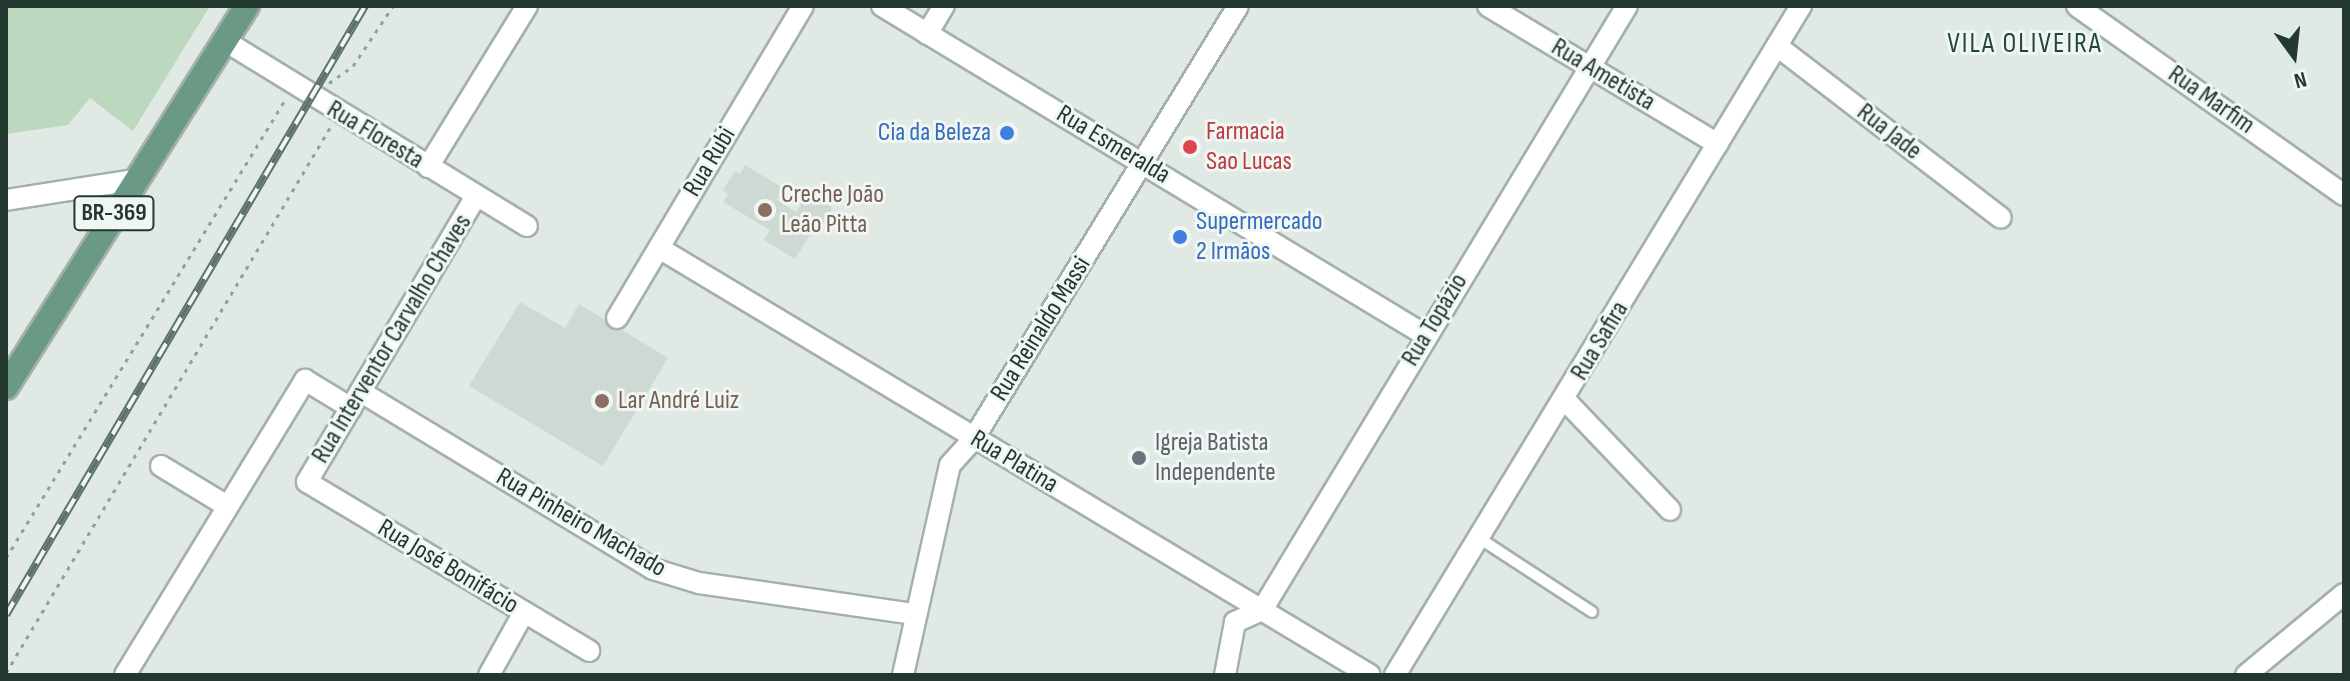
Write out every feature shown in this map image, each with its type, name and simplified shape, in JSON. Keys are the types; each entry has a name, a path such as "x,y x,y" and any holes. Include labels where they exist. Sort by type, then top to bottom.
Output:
{"main road":[{"name":"BR-369","path":"6,387 134,180 247,6"}],"street":[{"path":"428,167 527,6"},
{"name":"Rua Rubi","path":"617,318 803,6"},
{"name":"Rua Esmeralda","path":"882,6 1425,335"},
{"path":"927,34 944,6"},
{"name":"Rua Reinaldo Massi","path":"903,675 950,465 974,438 1238,6"},
{"name":"Rua Ametista","path":"1488,6 1718,144"},
{"name":"Rua Topázio","path":"1262,610 1425,335 1627,6"},
{"name":"Rua Safira","path":"1395,675 1565,400 1801,6"},
{"name":"Rua Marfim","path":"2077,6 2344,195"},
{"name":"Rua Floresta","path":"225,41 527,226"},
{"name":"Rua Jade","path":"1777,46 2001,218"},
{"path":"6,200 134,180"},
{"name":"Rua Interventor Carvalho Chaves","path":"307,482 476,196"},
{"name":"Rua Platina","path":"659,248 1370,675"},
{"name":"Rua Pinheiro Machado","path":"227,506 305,380 356,400 653,569 699,583 915,614"},
{"path":"1565,400 1670,510"},
{"path":"125,675 227,506 161,466"},
{"name":"Rua José Bonifácio","path":"307,482 589,651"},
{"path":"2246,675 2344,594"},
{"path":"1225,675 1240,597"},
{"path":"1235,622 1262,610"},
{"path":"489,675 524,612"}],"lane":[{"path":"1479,538 1592,612"}],"path":[{"path":"6,558 285,100 337,79 353,66 393,6"},
{"path":"6,673 339,113"}],"shaded area":[{"name":"Creche João Leão Pitta","path":"745,165 783,188 777,200 796,212 808,193 833,208 820,229 815,227 795,259 764,240 770,230 723,202 728,194 723,190 735,171 740,174"},
{"path":"520,302 565,328 579,304 668,358 603,466 469,386"}],"green space":[{"path":"6,6 210,6 133,131 90,98 68,125 6,134"}],"railway":[{"path":"6,615 365,6"}],"place":[{"name":"Cia da Beleza","path":"1007,133"},
{"name":"Farmacia Sao Lucas","path":"1190,147"},
{"name":"Creche João Leão Pitta","path":"765,210"},
{"name":"Supermercado 2 Irmãos","path":"1180,237"},
{"name":"Lar André Luiz","path":"602,401"},
{"name":"Igreja Batista Independente","path":"1139,458"}],"district":[{"name":"VILA OLIVEIRA","path":"2025,44"}]}
